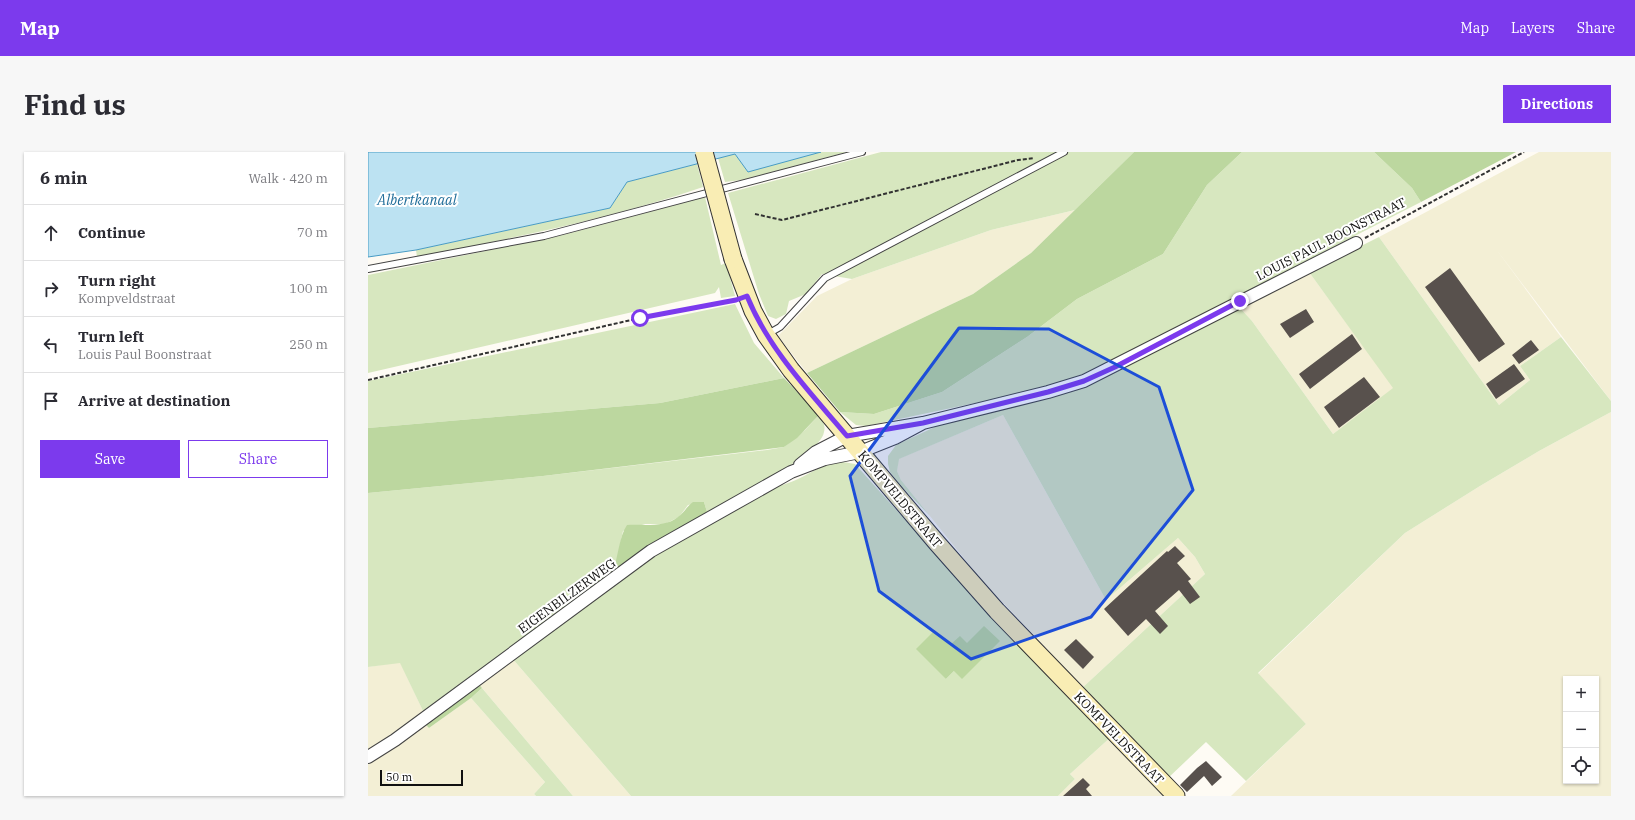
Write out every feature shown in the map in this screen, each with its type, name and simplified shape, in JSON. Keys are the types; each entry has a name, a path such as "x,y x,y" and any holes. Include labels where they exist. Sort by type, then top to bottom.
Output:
{"street":[{"name":"KOMPVELDSTRAAT","path":"704,152 733,259 747,296 766,335 791,370 937,543 997,611 1176,796"},
{"name":"LOUIS PAUL BOONSTRAAT","path":"847,436 923,423 1048,392 1084,381 1356,243"},
{"name":"LOUIS PAUL BOONSTRAAT","path":"860,452 895,438 923,423"},
{"name":"EIGENBILZERWEG","path":"368,757 395,740 652,551 791,472 816,452 847,436"},
{"name":"EIGENBILZERWEG","path":"791,472 825,460 860,452"}],"lane":[{"path":"368,269 544,236 862,152"},
{"path":"766,335 780,327 825,278 1064,152"}],"path":[{"name":"LOUIS PAUL BOONSTRAAT","path":"1356,243 1524,152"},
{"path":"755,214 782,220 1018,160 1038,157"},
{"path":"368,380 640,318 736,300 747,296"}],"highlighted area":[{"path":"959,328 1049,329 1159,387 1193,490 1091,617 971,659 879,591 850,476"}],"shaded area":[{"path":"1539,152 1611,152 1611,401 1496,249 1561,337 1520,366 1530,380 1499,405 1379,237"},
{"path":"1075,210 1031,253 973,294 807,373 778,336 817,296 852,279 991,230"},
{"path":"1309,272 1394,388 1333,434 1252,321 1240,308"},
{"path":"1611,412 1611,796 1231,796 1306,724 1258,674 1405,533 1539,451"},
{"path":"1003,415 1106,600 1178,538 1195,557 1205,574 1081,689 1048,650 983,582 901,480 897,471 898,459"},
{"path":"511,657 631,796 573,796 477,682"},
{"path":"400,662 424,713 368,750 368,667"},
{"path":"471,698 545,782 534,794 536,796 368,796 368,762 424,723 429,728"},
{"path":"1112,736 1170,796 1058,796 1075,779 1070,774"}],"green space":[{"path":"821,152 847,152 742,180 725,182 718,158 735,154 748,171"},
{"path":"881,152 1134,152 1075,210 991,230 852,279 822,274 806,294 789,301 786,314 776,319 768,316 759,294 728,193"},
{"path":"1134,152 1242,152 1207,185 1163,254 1077,299 1027,337 942,392 874,414 840,412 807,373 973,294 1031,253"},
{"path":"1242,152 1374,152 1412,188 1421,202 1107,363 1059,385 1041,391 999,398 866,426 856,425 840,412 874,414 942,392 1027,337 1077,299 1163,254 1207,185"},
{"path":"1374,152 1516,152 1421,202 1412,188"},
{"path":"697,164 703,187 633,209 561,227 417,257 416,250 610,208 627,182"},
{"path":"705,197 721,265 726,263 735,296 721,298 719,287 715,293 368,373 368,275 559,236"},
{"path":"1379,237 1499,405 1530,380 1520,366 1561,337 1611,401 1611,412 1539,451 1405,533 1258,673 1306,724 1246,781 1206,742 1167,779 1081,689 1205,574 1195,557 1178,538 1106,600 1003,415 899,459 897,471 901,480 930,516 899,484 890,472 888,456 896,445 937,426 1080,387 1127,366 1231,309 1240,308 1252,321 1333,434 1393,388 1309,272"},
{"path":"735,304 754,343 784,378 660,403 368,428 368,381"},
{"path":"784,378 819,415 797,438 784,447 543,476 368,493 368,428 660,403"},
{"path":"819,415 823,423 824,432 819,442 807,453 773,476 707,512 704,502 688,505 679,517 665,524 645,524 623,531 613,572 424,713 400,663 368,667 368,493 543,476 767,450 784,447 805,430"},
{"path":"837,461 855,464 973,595 1112,736 1070,774 1075,779 1058,796 631,796 511,657 655,554 770,487 779,486 796,480","holes":["935,630 950,645 967,643 954,671 946,679"]},
{"path":"693,502 704,502 707,512 655,543 613,572 620,541 627,525 654,525 667,523 680,515"},
{"path":"984,626 1000,641 962,679 954,671 946,679 916,649 935,630 950,645 960,636 967,643"},
{"path":"477,682 482,688 471,698 429,728 424,723"},
{"path":"482,688 573,796 536,796 534,794 545,782 471,698"}],"water":[{"name":"Albertkanaal","path":"368,152 821,152 748,172 735,154 627,182 610,208 416,250 368,257"}],"building":[{"path":"1450,268 1505,344 1479,362 1425,287"},
{"path":"1306,309 1314,322 1290,338 1280,324"},
{"path":"1352,334 1362,349 1310,389 1299,374"},
{"path":"1531,340 1539,350 1519,364 1512,355"},
{"path":"1514,364 1525,379 1496,399 1486,384"},
{"path":"1364,377 1380,397 1339,428 1324,407"},
{"path":"1175,546 1185,556 1177,563 1191,579 1188,581 1200,597 1190,604 1179,590 1155,611 1168,626 1160,634 1146,619 1128,636 1104,609 1167,551 1168,552"},
{"path":"1076,639 1094,657 1083,669 1064,650"},
{"path":"1206,761 1222,777 1212,786 1204,776 1187,792 1180,785"},
{"path":"1083,778 1090,785 1086,789 1092,796 1063,796"}],"route":[{"path":"640,318 736,300 747,296 753,311 777,352 847,436 923,423 1048,392 1084,381 1115,367 1240,301"}]}
